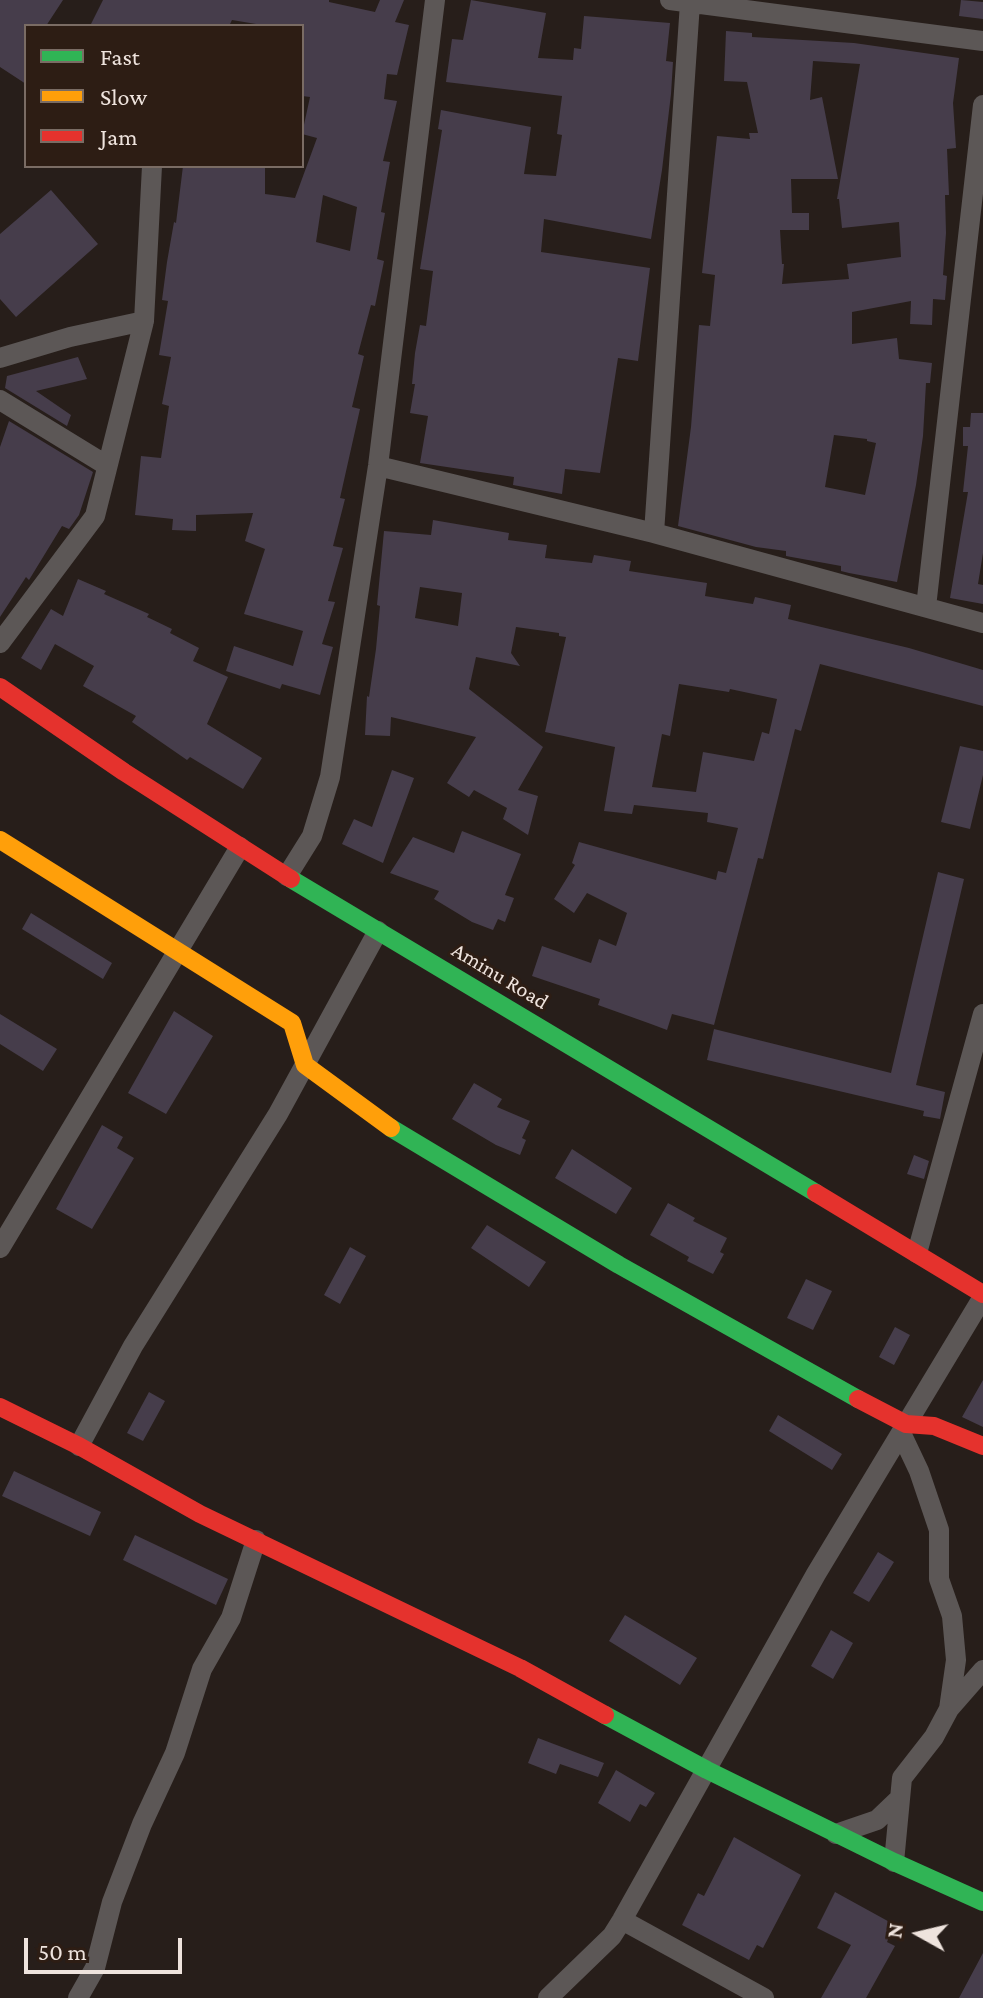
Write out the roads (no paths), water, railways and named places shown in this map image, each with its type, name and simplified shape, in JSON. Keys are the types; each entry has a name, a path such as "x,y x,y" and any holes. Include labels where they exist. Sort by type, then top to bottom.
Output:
{"street":[{"path":"287,876 312,836 330,777 378,466 435,0"},
{"path":"654,533 680,1 803,8 983,41"},
{"path":"926,607 983,105"},
{"path":"0,643 95,516 144,321 152,168"},
{"path":"0,358 70,337 144,321"},
{"path":"0,400 106,465"},
{"path":"378,466 654,533 983,623"},
{"name":"Aminu Road","path":"0,687 240,847 917,1253 983,1296"},
{"path":"0,840 292,1023 305,1065 412,1142 904,1429 934,1426 983,1446"},
{"path":"0,1248 240,847"},
{"path":"79,1446 133,1346 278,1114 378,931"},
{"path":"917,1253 983,1014"},
{"path":"548,1998 612,1936 622,1920 816,1574 983,1296"},
{"path":"0,1407 79,1446 200,1514 520,1668 707,1770 983,1902"},
{"path":"904,1429 939,1530 939,1579 952,1616 956,1660 949,1709"},
{"path":"78,1998 95,1968 112,1902 142,1824 175,1753 202,1669 231,1618 256,1540"},
{"path":"894,1862 902,1778 934,1737 949,1709 983,1670"},
{"path":"836,1834 877,1820 899,1799"},
{"path":"622,1920 764,1998"}]}
